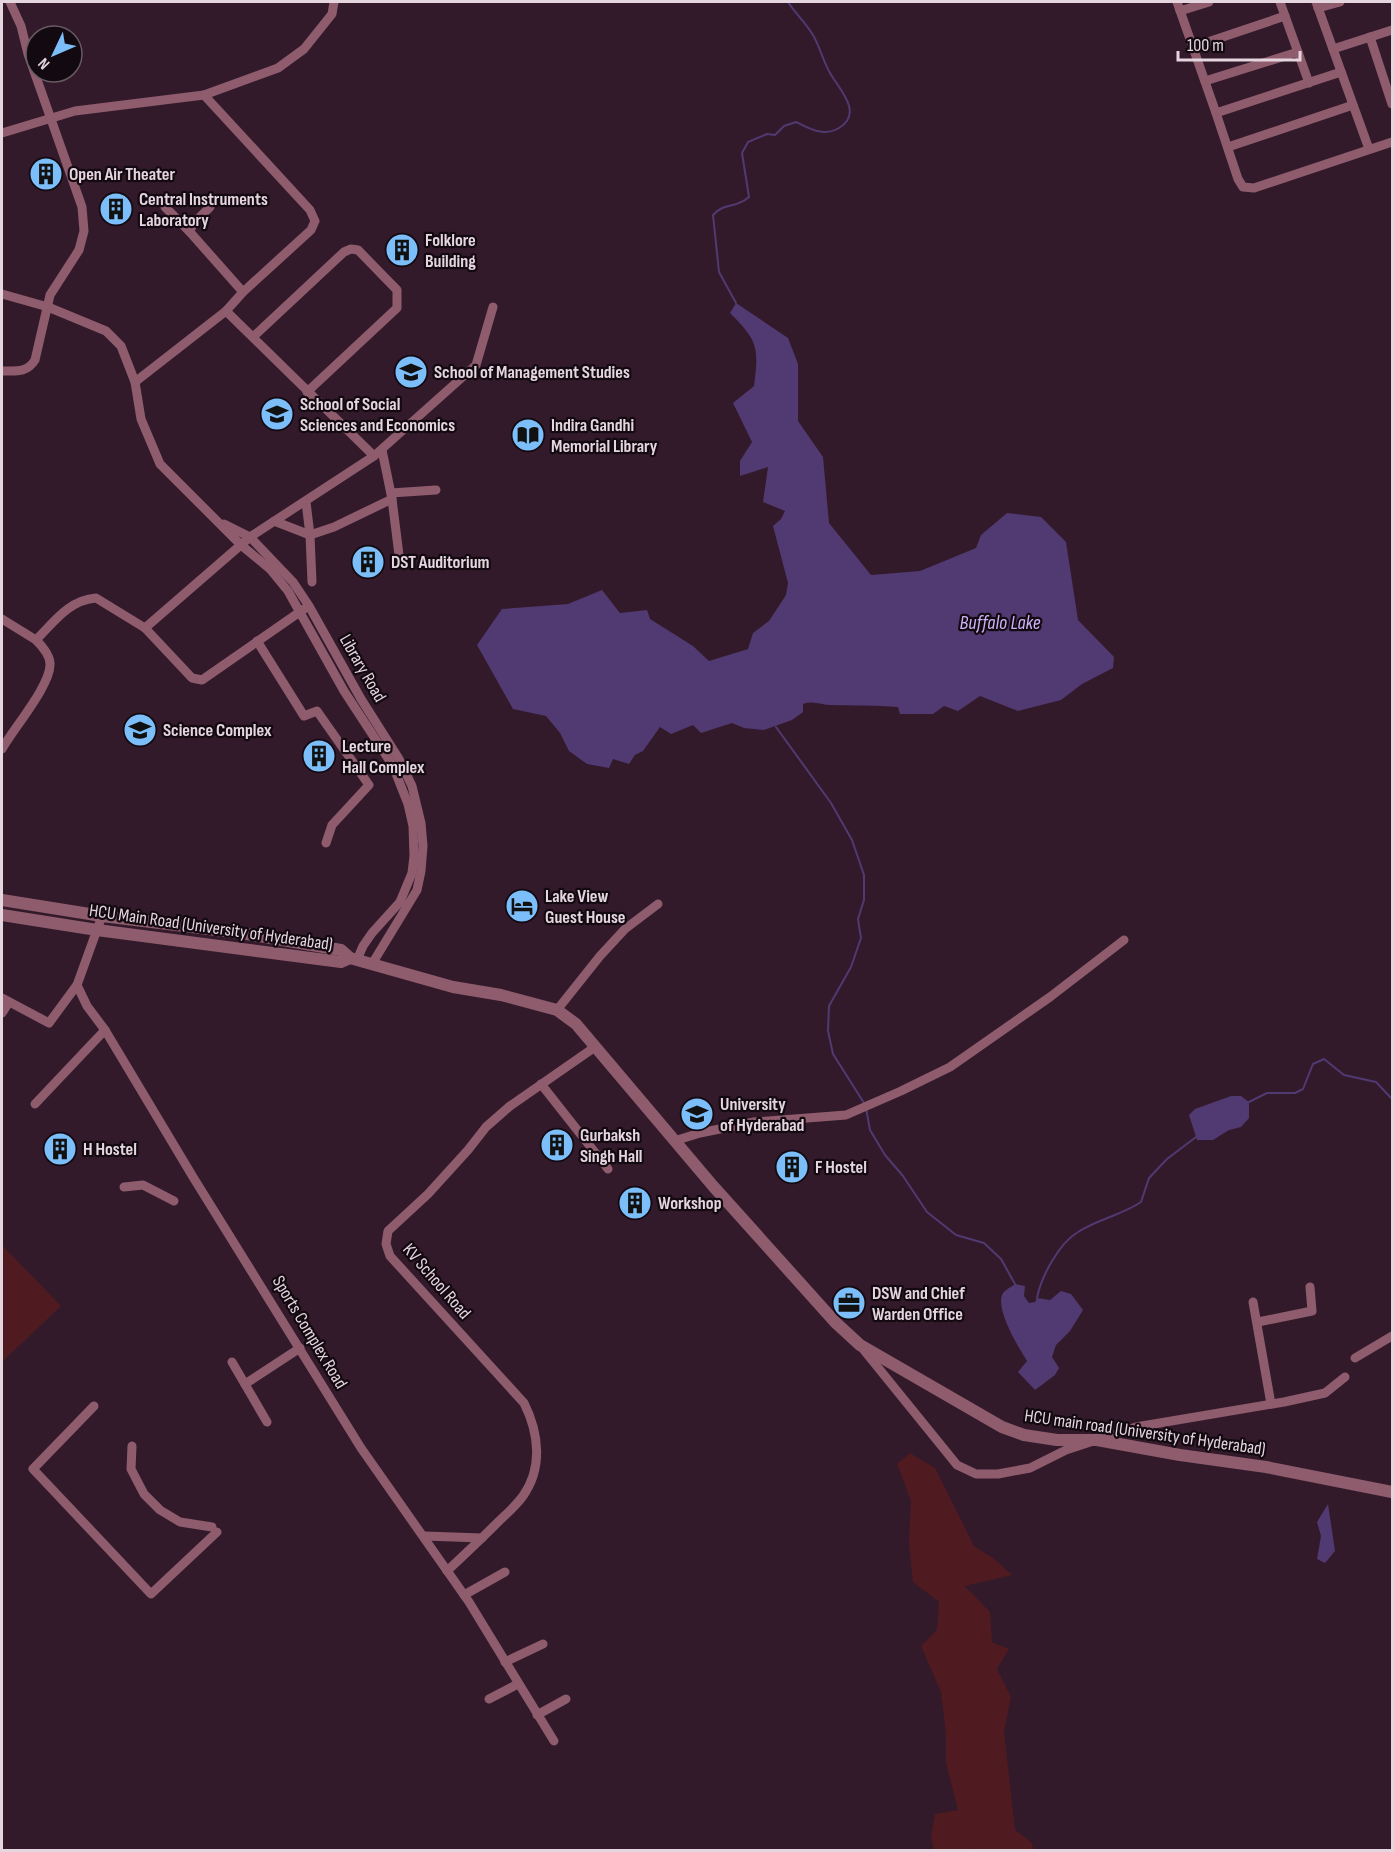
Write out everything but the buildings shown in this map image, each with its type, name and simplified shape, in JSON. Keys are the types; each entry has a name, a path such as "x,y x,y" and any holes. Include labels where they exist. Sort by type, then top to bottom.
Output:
{"street":[{"path":"2,370 24,371 35,360 50,295 80,249 84,231 82,207 28,54 21,26 10,2"},
{"path":"332,14 334,2"},
{"path":"2,133 75,111 204,95 278,68 304,49 343,2"},
{"path":"1177,2 1238,179 1243,187 1254,188 1392,142"},
{"path":"1180,12 1209,2"},
{"path":"1280,2 1309,83"},
{"path":"1340,2 1317,5 1369,149"},
{"path":"1192,47 1285,16"},
{"path":"1333,49 1392,30"},
{"path":"1370,37 1388,76 1392,104"},
{"path":"1205,81 1298,52"},
{"path":"1216,112 1341,72"},
{"path":"135,382 226,311 243,292 312,230 315,221 310,210 204,95"},
{"path":"1228,147 1353,105"},
{"path":"165,207 243,292"},
{"path":"189,231 210,207"},
{"path":"181,222 196,221"},
{"path":"253,337 344,252 351,249 358,250 397,290 396,308 307,392"},
{"path":"2,294 48,307 106,331 121,346 135,382 141,419 160,464 240,545 280,580 304,608 344,691 393,766 402,784 412,826 414,856 412,873 400,902 353,959"},
{"path":"145,628 250,537 378,453 476,365 493,307"},
{"path":"226,311 307,392 378,453 391,496 400,563"},
{"path":"274,521 310,535 334,527 391,496 436,490"},
{"path":"306,502 312,582"},
{"path":"217,521 250,537"},
{"name":"Library Road","path":"250,537 293,582 304,608 399,759 412,786 421,823 421,871 417,890 372,964"},
{"path":"36,640 72,604 96,598 145,628 192,678 202,680 304,608"},
{"path":"2,619 36,640 51,662 49,676 2,749"},
{"path":"256,641 304,716 316,711 369,785 332,825 326,843"},
{"name":"HCU Main Road (University of Hyderabad)","path":"2,900 102,916 200,927 338,949 353,959"},
{"path":"556,1010 624,929 658,904"},
{"name":"HCU Main Road (University of Hyderabad)","path":"2,915 97,930 341,962 353,959"},
{"path":"2,1013 5,1000 49,1023 77,985 102,916"},
{"path":"674,1141 754,1122 846,1115 901,1091 950,1067 1050,998 1124,940"},
{"name":"HCU main road (University of Hyderabad)","path":"353,959 453,987 501,995 556,1010 576,1024 674,1141 835,1322 860,1345 1002,1427 1024,1435 1058,1440 1097,1440 1266,1467 1392,1492"},
{"name":"Sports Complex Road","path":"77,985 87,1006 105,1030 361,1448 464,1595 554,1741"},
{"path":"35,1104 105,1030"},
{"name":"KV School Road","path":"447,1570 523,1496 532,1479 537,1459 537,1445 528,1412 517,1395 390,1256 386,1244 388,1231 450,1170 486,1127 510,1106 595,1047"},
{"path":"541,1084 608,1169"},
{"path":"124,1187 143,1185 174,1201"},
{"path":"1258,1322 1312,1311 1310,1287"},
{"path":"1253,1302 1271,1404"},
{"path":"1355,1358 1392,1336"},
{"path":"860,1345 957,1465 976,1474 998,1474 1030,1468 1066,1450 1136,1427 1325,1393 1345,1377"},
{"path":"245,1384 300,1348"},
{"path":"232,1362 267,1422"},
{"path":"94,1406 33,1469 152,1594 214,1530 180,1522 160,1510 144,1494 131,1469 132,1446"},
{"path":"424,1536 482,1538"},
{"path":"464,1595 505,1572"},
{"path":"505,1662 543,1644"},
{"path":"489,1699 518,1684"},
{"path":"537,1716 566,1699"}],"shaded area":[{"path":"2,1245 61,1306 2,1362"},
{"path":"910,1453 935,1468 974,1546 993,1558 1012,1575 965,1586 990,1612 992,1642 1009,1649 997,1669 1011,1697 1004,1731 1015,1830 1031,1842 1034,1850 974,1850 971,1848 968,1850 934,1850 931,1837 935,1814 958,1810 946,1763 946,1734 941,1692 921,1646 937,1630 939,1602 913,1582 909,1543 911,1501 897,1464"}],"water":[{"name":"Buffalo Lake","path":"736,303 788,338 798,364 798,421 823,457 829,523 871,575 920,571 976,548 981,535 1007,513 1041,517 1066,542 1078,620 1114,657 1113,668 1082,684 1061,700 1018,711 980,696 958,711 944,706 933,714 900,714 898,707 831,705 811,702 803,704 803,712 792,720 764,730 744,728 732,723 701,733 693,725 671,734 660,727 643,751 635,755 629,764 613,759 609,768 587,764 569,751 560,733 546,716 513,709 477,645 502,609 568,604 602,590 620,613 647,610 650,619 693,646 709,661 748,649 753,633 769,621 786,595 788,583 773,526 781,519 785,511 763,502 768,467 740,476 740,461 752,442 733,403 754,386 756,353 751,338 730,313"},
{"path":"1231,1096 1241,1096 1249,1102 1249,1118 1241,1127 1229,1130 1213,1140 1197,1140 1189,1115 1195,1109"},
{"path":"1015,1284 1025,1286 1024,1296 1029,1303 1035,1302 1037,1298 1050,1300 1061,1291 1071,1294 1083,1310 1070,1331 1056,1345 1052,1357 1059,1368 1055,1375 1035,1390 1018,1372 1027,1361 1009,1328 1002,1308 1003,1293"},
{"path":"1328,1504 1335,1551 1325,1563 1317,1559 1321,1536 1317,1522"}],"waterway":[{"path":"736,303 719,272 713,215 722,208 744,201 749,197 742,153 748,142 767,134 775,135 784,126 796,122 817,131 833,131 846,122 849,115 850,108 847,101 828,68 818,44 788,2"},
{"path":"776,727 831,803 852,840 864,875 864,900 858,919 861,938 851,967 829,1006 828,1031 833,1054 864,1103"},
{"path":"1249,1102 1267,1093 1295,1093 1303,1089 1313,1064 1324,1059 1344,1075 1376,1082 1392,1099"},
{"path":"866,1108 870,1130 885,1155 903,1176 927,1212 956,1235 984,1243 1001,1259 1015,1284"},
{"path":"1037,1298 1047,1271 1064,1244 1086,1228 1141,1202 1149,1178 1167,1159 1196,1137"}],"place":[{"name":"Open Air Theater","path":"46,174"},
{"name":"Central Instruments Laboratory","path":"116,209"},
{"name":"Folklore Building","path":"402,250"},
{"name":"School of Management Studies","path":"411,372"},
{"name":"School of Social Sciences and Economics","path":"277,414"},
{"name":"Indira Gandhi Memorial Library","path":"528,435"},
{"name":"DST Auditorium","path":"368,562"},
{"name":"Science Complex","path":"140,730"},
{"name":"Lecture Hall Complex","path":"319,756"},
{"name":"Lake View Guest House","path":"522,906"},
{"name":"University of Hyderabad","path":"697,1114"},
{"name":"Gurbaksh Singh Hall","path":"557,1145"},
{"name":"H Hostel","path":"60,1149"},
{"name":"F Hostel","path":"792,1167"},
{"name":"Workshop","path":"635,1203"},
{"name":"DSW and Chief Warden Office","path":"849,1303"}]}
